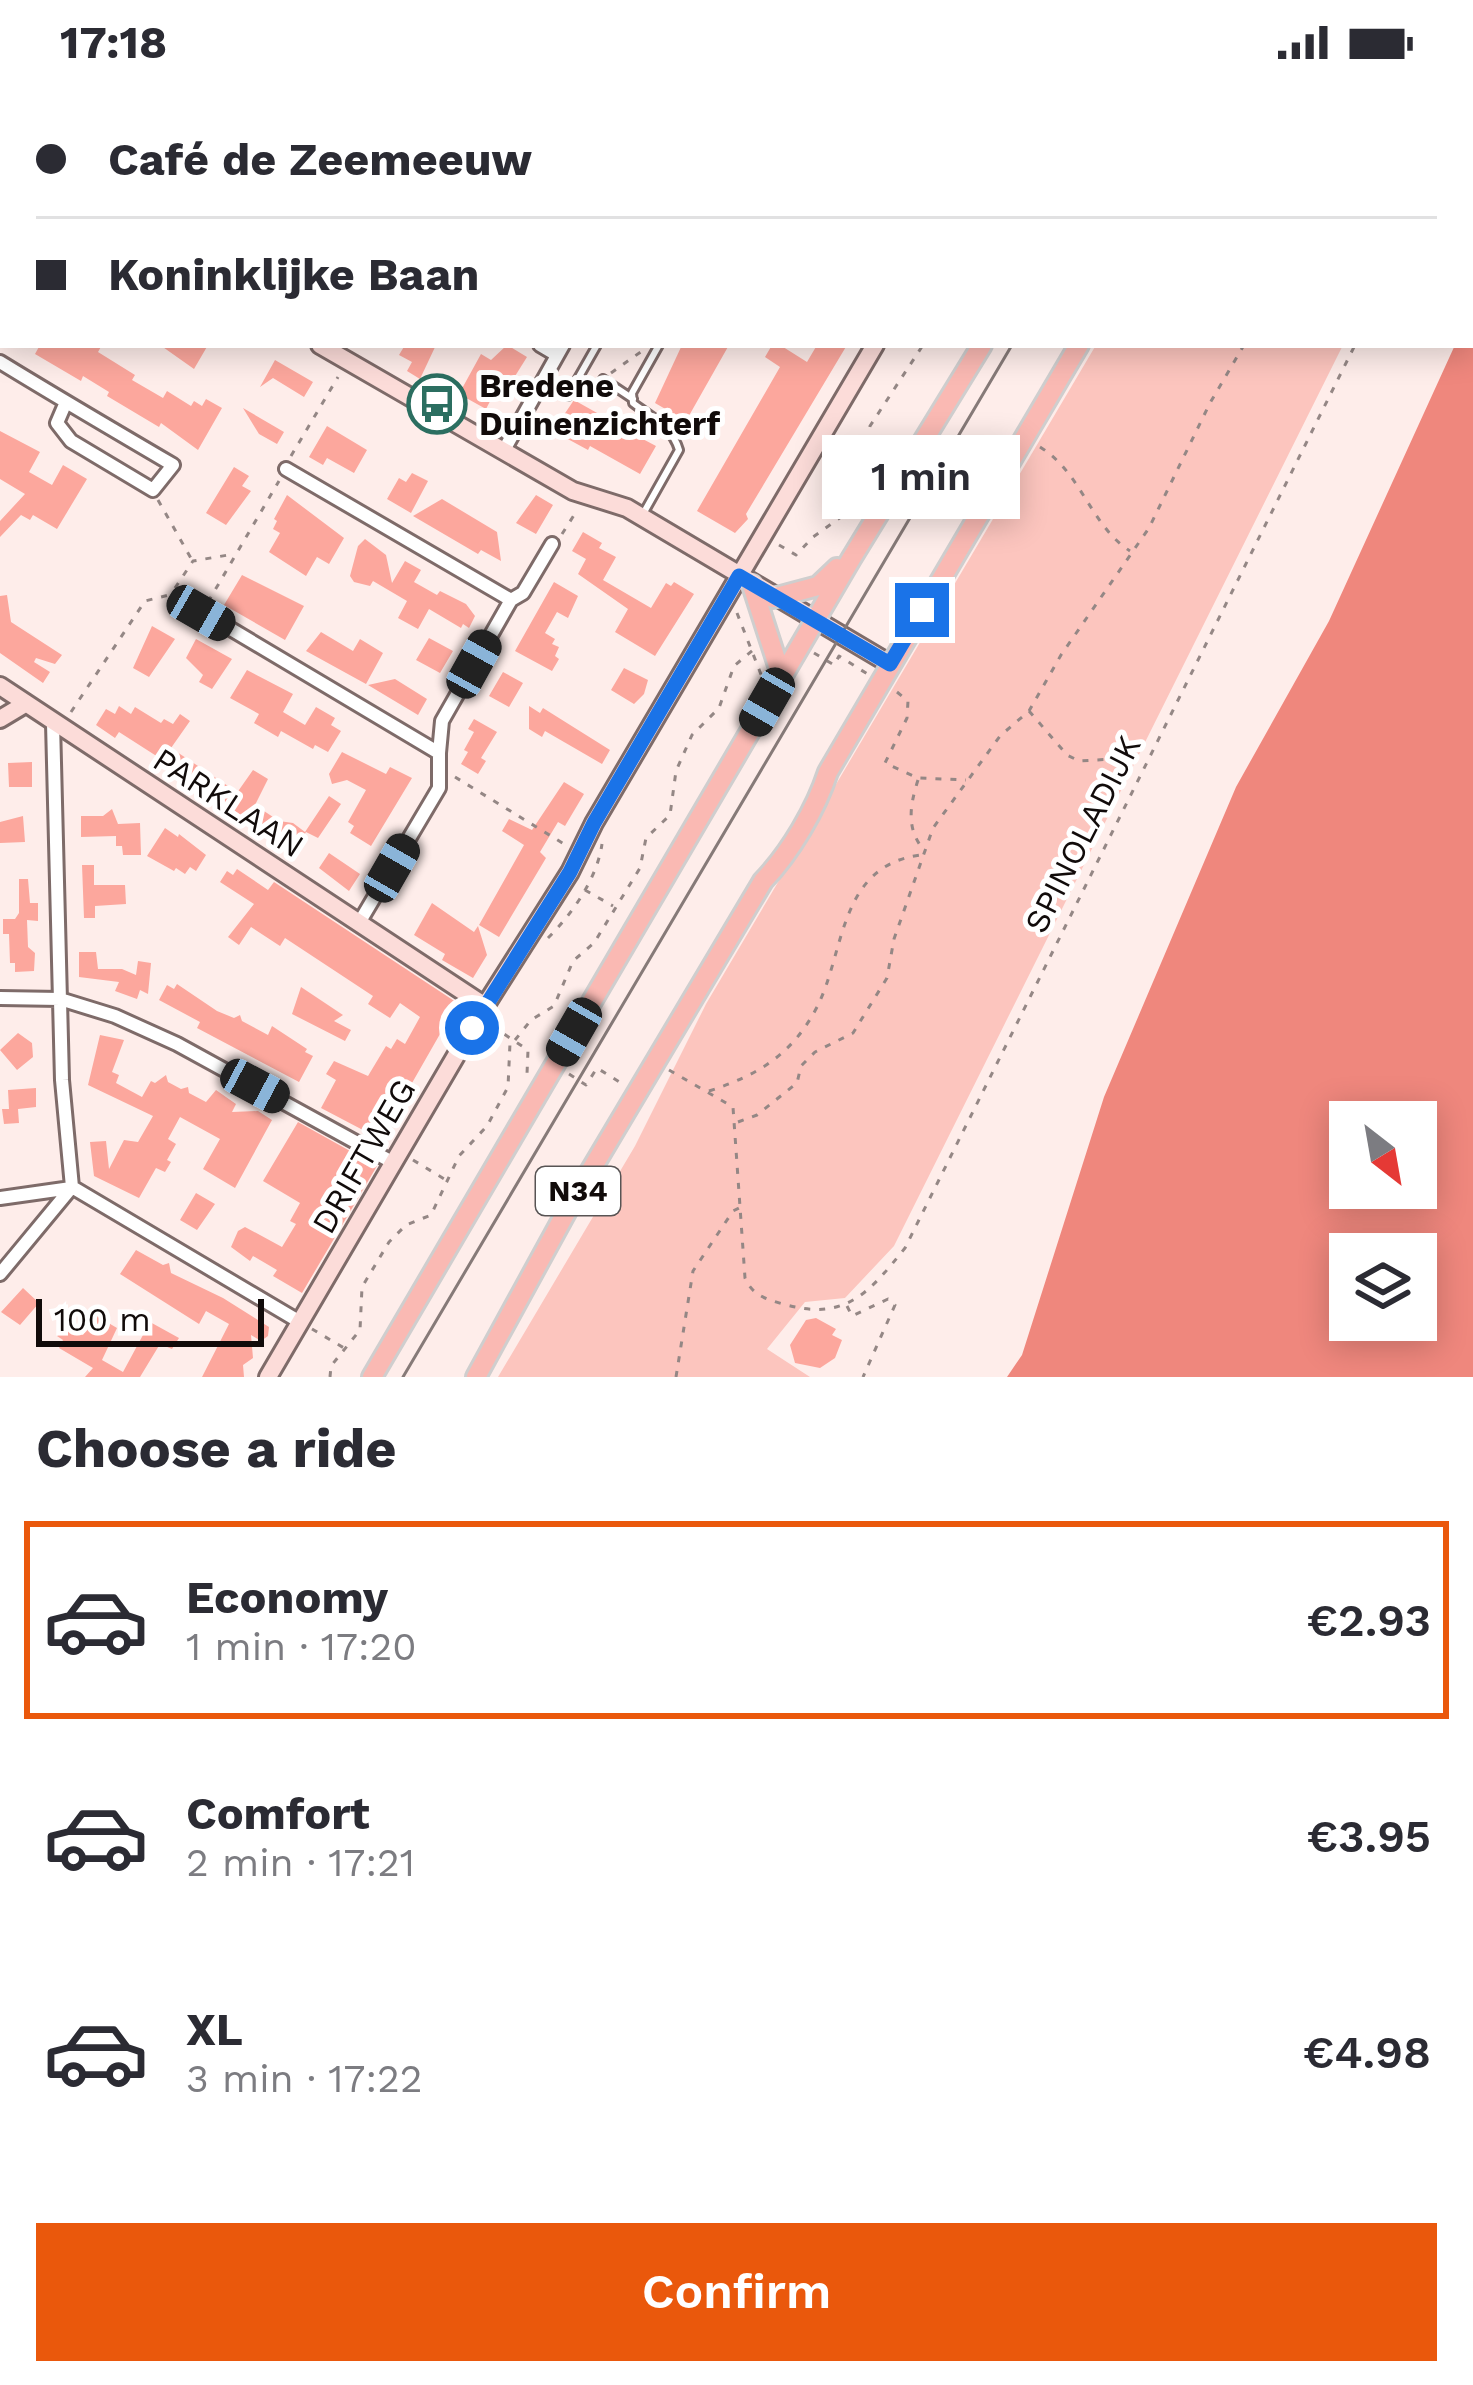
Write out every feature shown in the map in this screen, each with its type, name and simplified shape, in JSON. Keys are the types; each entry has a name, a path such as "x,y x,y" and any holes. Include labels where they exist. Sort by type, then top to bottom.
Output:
{"main road":[{"name":"N34","path":"372,1377 773,681 797,651 980,348"},
{"name":"N34","path":"476,1377 568,1207 763,881 788,847 1077,348"},
{"path":"773,598 818,586 851,559"},
{"path":"745,581 773,681"}],"street":[{"path":"325,348 586,495 641,517 815,621 885,673"},
{"name":"DRIFTWEG","path":"268,1377 307,1326 392,1162 490,1018 594,823 745,581 873,348"},
{"path":"504,450 560,350"},
{"path":"0,362 173,465 152,490 70,441 57,423 66,402"},
{"path":"286,469 511,600"},
{"path":"359,922 431,803 442,772 442,721 511,600 523,592 552,544"},
{"path":"182,600 439,752"},
{"name":"PARKLAAN","path":"0,686 359,922 490,1018"},
{"path":"0,719 25,704"},
{"path":"0,1274 72,1187 60,998 56,725"},
{"path":"0,998 60,998 115,1016 177,1044 392,1162"},
{"path":"0,1198 72,1187 307,1326"}],"lane":[{"path":"568,396 595,348"},
{"path":"632,399 658,348"},
{"path":"603,379 675,436 679,450 641,517"}],"path":[{"path":"633,348 635,353"},
{"path":"603,379 635,353 658,348"},
{"path":"776,544 796,555 848,512 851,464 866,450 869,426 921,348"},
{"path":"736,1123 758,1115 797,1083 801,1066 815,1052 853,1033 887,978 894,939 933,828 1000,736 1029,710 1149,528 1242,348"},
{"name":"SPINOLADIJK","path":"847,1305 858,1300 904,1247 1353,348"},
{"path":"201,613 347,362"},
{"path":"1024,437 1056,457 1082,486 1114,540 1132,552"},
{"path":"152,490 193,561"},
{"path":"552,544 586,495"},
{"path":"56,725 146,601 171,594 193,561 236,555"},
{"path":"736,612 761,646 773,681"},
{"path":"330,1377 331,1366 360,1330 362,1287 389,1242 406,1225 431,1215 465,1146 487,1126 508,1087 512,1040 554,1006 573,961 594,943 643,862 646,838 670,815 676,772 692,735 713,717 734,666 761,646"},
{"path":"797,651 809,659 813,653 833,665 839,656 885,673 908,701 907,718 886,763 918,778 968,780"},
{"path":"1029,710 1067,755 1079,760 1112,759 1140,772"},
{"path":"442,772 580,854"},
{"path":"918,778 911,800 912,835 922,852"},
{"path":"539,948 566,920 584,890 600,862 603,840"},
{"path":"708,1091 748,1078 776,1060 818,1006 849,907 873,878 902,858 922,852"},
{"path":"584,890 615,907"},
{"path":"490,1018 528,1050 526,1073 544,1084"},
{"path":"562,1070 586,1085 597,1068 637,1092"},
{"path":"669,1070 733,1107 749,1288 771,1300 820,1311 847,1305 852,1316 888,1299 895,1305 863,1377"},
{"path":"413,1160 447,1180"},
{"path":"676,1377 693,1271 733,1211 741,1207"},
{"path":"307,1326 344,1348"}],"shaded area":[{"path":"1094,348 1342,348 894,1246 845,1298 805,1302 767,1349 810,1377 498,1377 635,1146 706,1004"},
{"path":"1454,348 1473,348 1473,1377 1007,1377 1022,1355 1104,1097 1236,787 1329,621"}],"building":[{"path":"38,348 100,348 98,352 135,375 132,380 163,398 167,391 191,406 194,401 202,406 206,399 222,408 198,450 161,423 159,427 107,396 109,392 83,376 81,381 35,354"},
{"path":"164,348 206,348 194,369"},
{"path":"403,348 435,348 420,379 407,371 412,362 399,355"},
{"path":"504,348 527,357 512,381 503,376 486,409 459,394 481,354 491,360"},
{"path":"681,348 727,348 686,421 655,403"},
{"path":"770,348 785,348 807,362 815,348 845,348 746,514 748,519 735,533 697,511 780,367 765,357"},
{"path":"275,360 313,382 304,397 273,378 260,387"},
{"path":"574,400 606,418 609,412 636,427 639,437 656,446 640,474 553,431"},
{"path":"243,408 284,432 277,444 259,434"},
{"path":"327,426 367,450 354,473 327,458 323,465 309,457"},
{"path":"0,431 40,452 29,472 52,485 63,465 87,479 57,529 33,515 30,520 21,515 0,537 0,521 25,494 0,479"},
{"path":"234,467 249,476 242,486 251,491 226,525 206,513"},
{"path":"412,473 428,481 411,513 387,499 399,478 406,482"},
{"path":"287,495 344,538 329,564 317,557 306,576 269,552 280,533 273,529 274,519"},
{"path":"536,495 553,505 536,534 516,523"},
{"path":"442,499 497,532 501,561 481,550 478,554 413,516"},
{"path":"583,532 616,557 603,580 651,608 666,583 674,582 694,594 655,656 615,632 628,609 578,574 586,559 572,551"},
{"path":"365,539 386,555 392,583 405,561 421,570 414,582 466,604 475,616 469,628 429,609 418,629 398,618 407,601 373,581 370,586 354,582 350,576 358,546"},
{"path":"242,575 304,606 285,640 224,605"},
{"path":"554,582 578,596 568,618 557,612 545,633 559,647 552,671 515,651"},
{"path":"7,595 11,622 62,655 55,664 36,658 34,662 50,672 43,683 0,653 0,596"},
{"path":"152,626 175,639 149,677 133,668"},
{"path":"321,632 353,651 360,639 383,653 366,684 306,651"},
{"path":"429,638 453,651 440,673 416,660"},
{"path":"196,639 232,659 212,689 199,682 203,675 186,658"},
{"path":"624,668 648,680 634,704 611,690"},
{"path":"247,670 293,694 283,712 305,725 316,707 335,718 331,725 341,731 328,752 281,731 278,737 254,723 259,714 230,698"},
{"path":"503,672 523,683 509,707 489,696"},
{"path":"395,679 427,699 418,715 368,685"},
{"path":"119,706 131,714 135,707 161,723 164,719 173,724 180,714 190,721 171,748 234,790 234,797 253,770 268,779 255,805 279,821 293,823 305,832 329,796 341,804 318,838 306,832 294,852 158,757 119,732 115,738 96,725 106,709 115,714"},
{"path":"529,706 540,713 543,708 610,750 602,764 545,731 542,737 529,729"},
{"path":"474,719 497,732 481,758 486,761 478,774 461,764 474,732 468,729"},
{"path":"342,752 386,774 390,767 412,778 371,846 350,833 354,826 348,822 366,790 347,780 332,784 329,774"},
{"path":"32,762 32,787 9,787 8,763"},
{"path":"564,782 584,794 565,826 558,822 540,852 546,858 499,937 479,925 524,845 502,831 509,819 532,830"},
{"path":"112,809 118,824 140,823 141,855 123,855 116,836 81,837 81,816 103,816"},
{"path":"23,816 25,842 0,843 0,822"},
{"path":"165,828 206,855 196,871 190,867 185,874 174,871 147,856"},
{"path":"329,853 360,874 349,891 319,868"},
{"path":"82,865 94,865 94,885 125,885 126,904 95,906 95,918 84,918"},
{"path":"237,869 268,890 274,882 468,1010 450,1041 440,1034 380,1139 321,1108 336,1080 326,1074 334,1061 368,1076 386,1046 391,1049 397,1039 405,1044 420,1017 400,1003 390,1018 368,1004 373,996 285,938 280,946 251,927 239,945 228,937 254,904 220,882 227,871 233,875"},
{"path":"19,879 28,879 30,903 38,903 38,921 27,920 34,971 15,972 9,934 3,934 3,919 15,919 19,913"},
{"path":"432,903 474,932 478,926 487,955 473,978 442,960 445,954 414,935"},
{"path":"79,952 96,952 98,969 122,969 136,975 138,961 151,963 148,994 140,990 137,999 115,991 119,982 79,977"},
{"path":"177,984 217,1011 234,1018 240,1015 242,1021 268,1035 272,1026 307,1049 313,1056 299,1082 197,1028 200,1022 159,1000 167,985 174,989"},
{"path":"301,987 343,1015 334,1021 351,1030 345,1041 292,1014"},
{"path":"18,1033 32,1043 33,1057 17,1070 0,1050"},
{"path":"100,1035 124,1040 112,1072 119,1075 116,1083 142,1097 151,1081 166,1075 168,1082 181,1089 188,1087 189,1093 206,1102 216,1090 236,1104 232,1112 258,1111 272,1120 235,1188 203,1169 220,1139 180,1117 168,1139 176,1144 167,1160 171,1162 165,1172 156,1168 139,1198 94,1176 90,1142 106,1141 109,1169 124,1140 138,1142 153,1116 88,1085"},
{"path":"36,1088 36,1107 18,1109 19,1123 4,1124 2,1109 9,1109 8,1090"},
{"path":"298,1122 377,1166 302,1293 273,1276 277,1270 253,1256 250,1261 231,1247 245,1227 282,1247 296,1224 290,1221 300,1203 263,1181"},
{"path":"196,1193 215,1204 197,1230 180,1220"},
{"path":"136,1250 163,1265 169,1263 171,1273 269,1327 261,1341 251,1335 253,1358 243,1365 244,1377 202,1377 229,1324 206,1311 199,1324 120,1274"},
{"path":"23,1288 39,1303 20,1325 1,1312"},
{"path":"95,1315 117,1328 102,1360 123,1372 150,1322 179,1338 172,1349 160,1344 140,1377 85,1377 93,1368 59,1348 63,1340 57,1336 67,1327 83,1335"},
{"path":"816,1318 836,1329 832,1335 842,1340 835,1358 820,1368 795,1363 790,1345 806,1320"}],"tram line":[{"path":"403,1377 1010,348"}],"place":[{"name":"Bredene Duinenzichterf","path":"437,404"}],"route":[{"path":"472,1028 570,872 739,576 890,664 922,610"}]}
